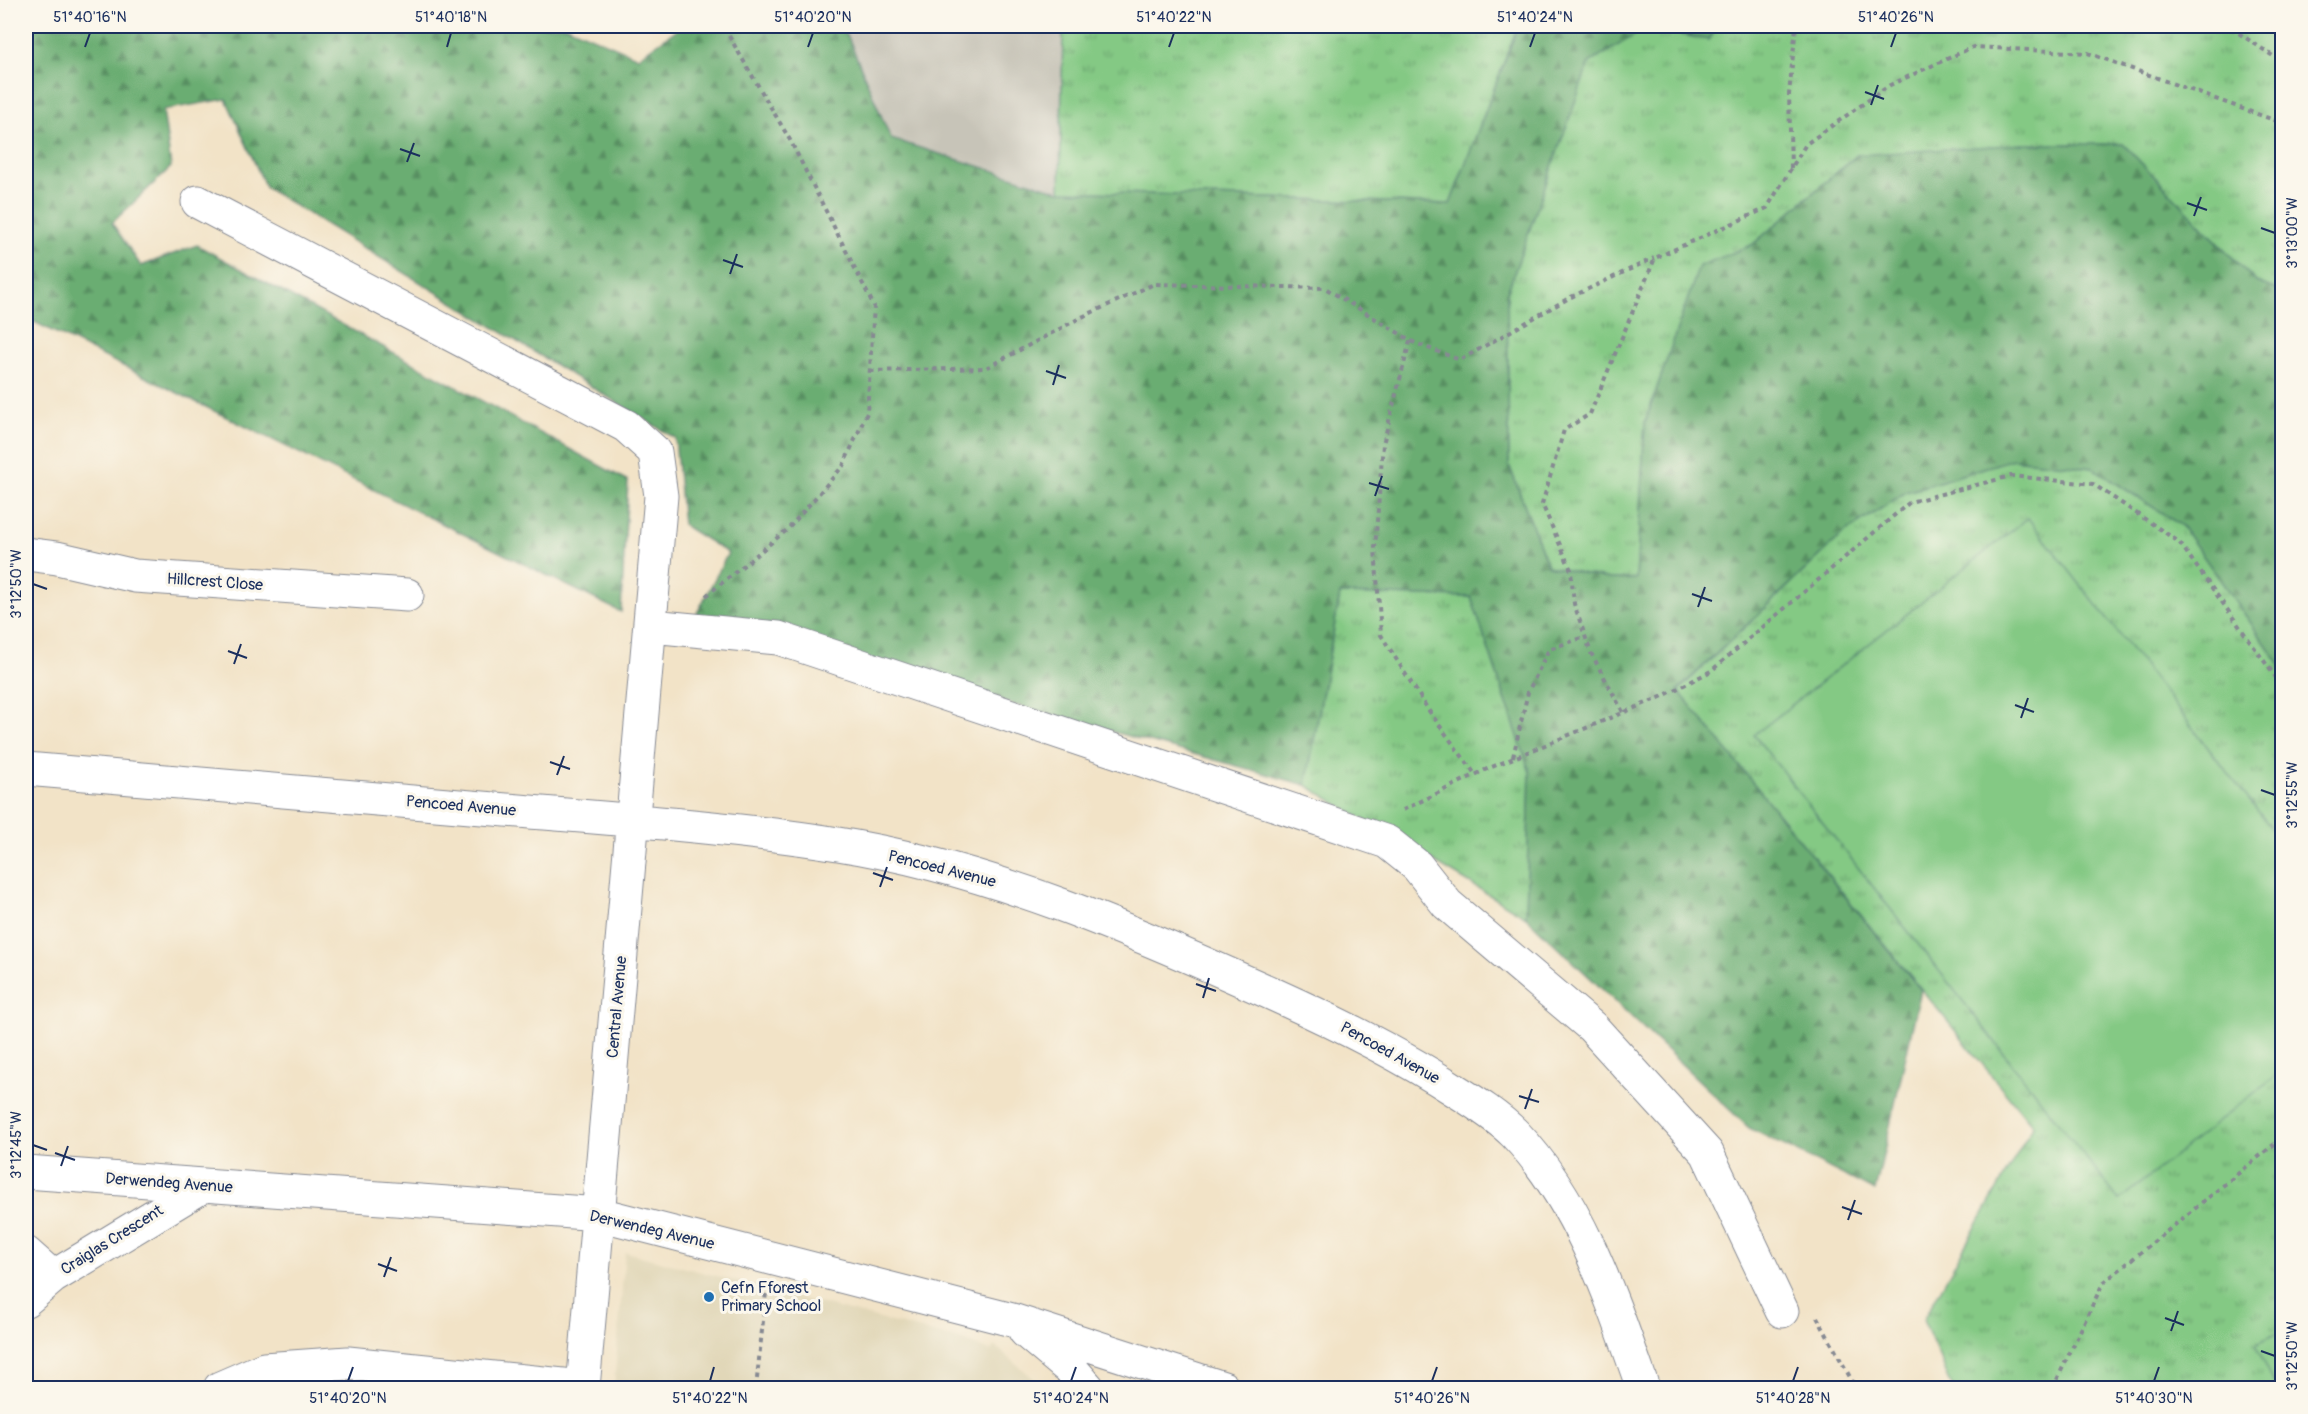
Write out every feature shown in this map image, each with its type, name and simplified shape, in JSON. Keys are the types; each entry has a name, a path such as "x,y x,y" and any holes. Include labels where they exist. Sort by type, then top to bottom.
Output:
{"street":[{"name":"Central Avenue","path":"198,202 627,426 654,452 661,496 583,1388"},
{"name":"Hillcrest Close","path":"26,554 57,558 135,576 407,595"},
{"path":"651,626 778,638 1387,842 1418,866 1447,903 1592,1027 1707,1153 1782,1311"},
{"name":"Pencoed Avenue","path":"26,769 633,821 840,844 990,881 1058,904 1230,975 1328,1019 1420,1067 1512,1131 1553,1178 1578,1227 1617,1313 1643,1389"},
{"name":"Derwendeg Avenue","path":"26,1172 599,1215 1012,1320 1223,1389"},
{"name":"Craiglas Crescent","path":"26,1300 53,1277 203,1186"},
{"path":"26,1253 53,1277"},
{"path":"1012,1320 1075,1373 1088,1389"},
{"path":"220,1389 264,1369 348,1363 583,1388"}],"path":[{"path":"703,599 788,530 843,466 867,413 874,306 790,140 725,26"},
{"path":"1791,168 1789,94 1796,26"},
{"path":"2213,26 2234,30 2283,62"},
{"path":"870,371 986,368 1082,317 1154,284 1324,288 1410,341 1460,360 1569,298 1767,208 1806,144 1890,85 1973,47 2088,53 2283,123"},
{"path":"1623,712 1591,653 1574,604 1571,570 1542,504 1564,430 1590,414 1655,258"},
{"path":"1410,341 1383,444 1375,548 1381,635 1475,774"},
{"path":"1359,832 1475,774 1623,712 1712,671 1910,502 2011,476 2093,484 2179,542 2283,686"},
{"path":"1513,758 1528,692 1549,649 1585,637"},
{"path":"2053,1389 2103,1283 2283,1138"},
{"path":"756,1389 770,1258"},
{"path":"1782,1311 1815,1314 1856,1389"}],"shaded area":[{"path":"834,26 1063,26 1060,191 891,139 848,37"},
{"name":"Cefn Fforest Primary School","path":"625,1252 971,1343 990,1351 995,1346 1045,1388 614,1388"}],"green space":[{"path":"36,26 567,26 638,57 682,26 834,26 848,37 891,139 1059,191 1450,204 1518,26 1718,26 1709,40 1646,28 1589,63 1507,293 1509,465 1548,566 1609,579 1636,579 1645,423 1699,266 1752,245 1857,155 2023,144 2123,144 2256,282 2282,292 2282,667 2182,526 2093,468 2013,459 1906,492 1844,533 1678,690 1921,990 1875,1191 1749,1128 1526,917 1530,772 1471,597 1340,594 1306,785 695,617 728,553 683,525 675,438 266,188 226,99 163,110 171,167 112,223 141,266 197,245 628,481 621,612 26,318 26,55"},
{"path":"1063,26 1518,26 1450,204 1060,191"},
{"path":"1718,26 2282,26 2282,292 2256,282 2123,144 1857,155 1752,245 1699,267 1645,423 1636,579 1609,579 1548,566 1509,465 1507,293 1589,62 1646,28 1709,40"},
{"path":"2013,459 2093,468 2182,526 2282,667 2282,1388 1953,1388 1923,1320 2033,1126 1678,691 1844,533 1906,492"},
{"path":"2028,518 2282,842 2282,1071 2119,1200 1754,735"},
{"path":"1340,594 1471,597 1530,772 1526,917 1306,785"},
{"path":"2282,1331 2282,1388 2277,1388 2255,1344"}],"place":[{"name":"Cefn Fforest Primary School","path":"709,1297"}]}
